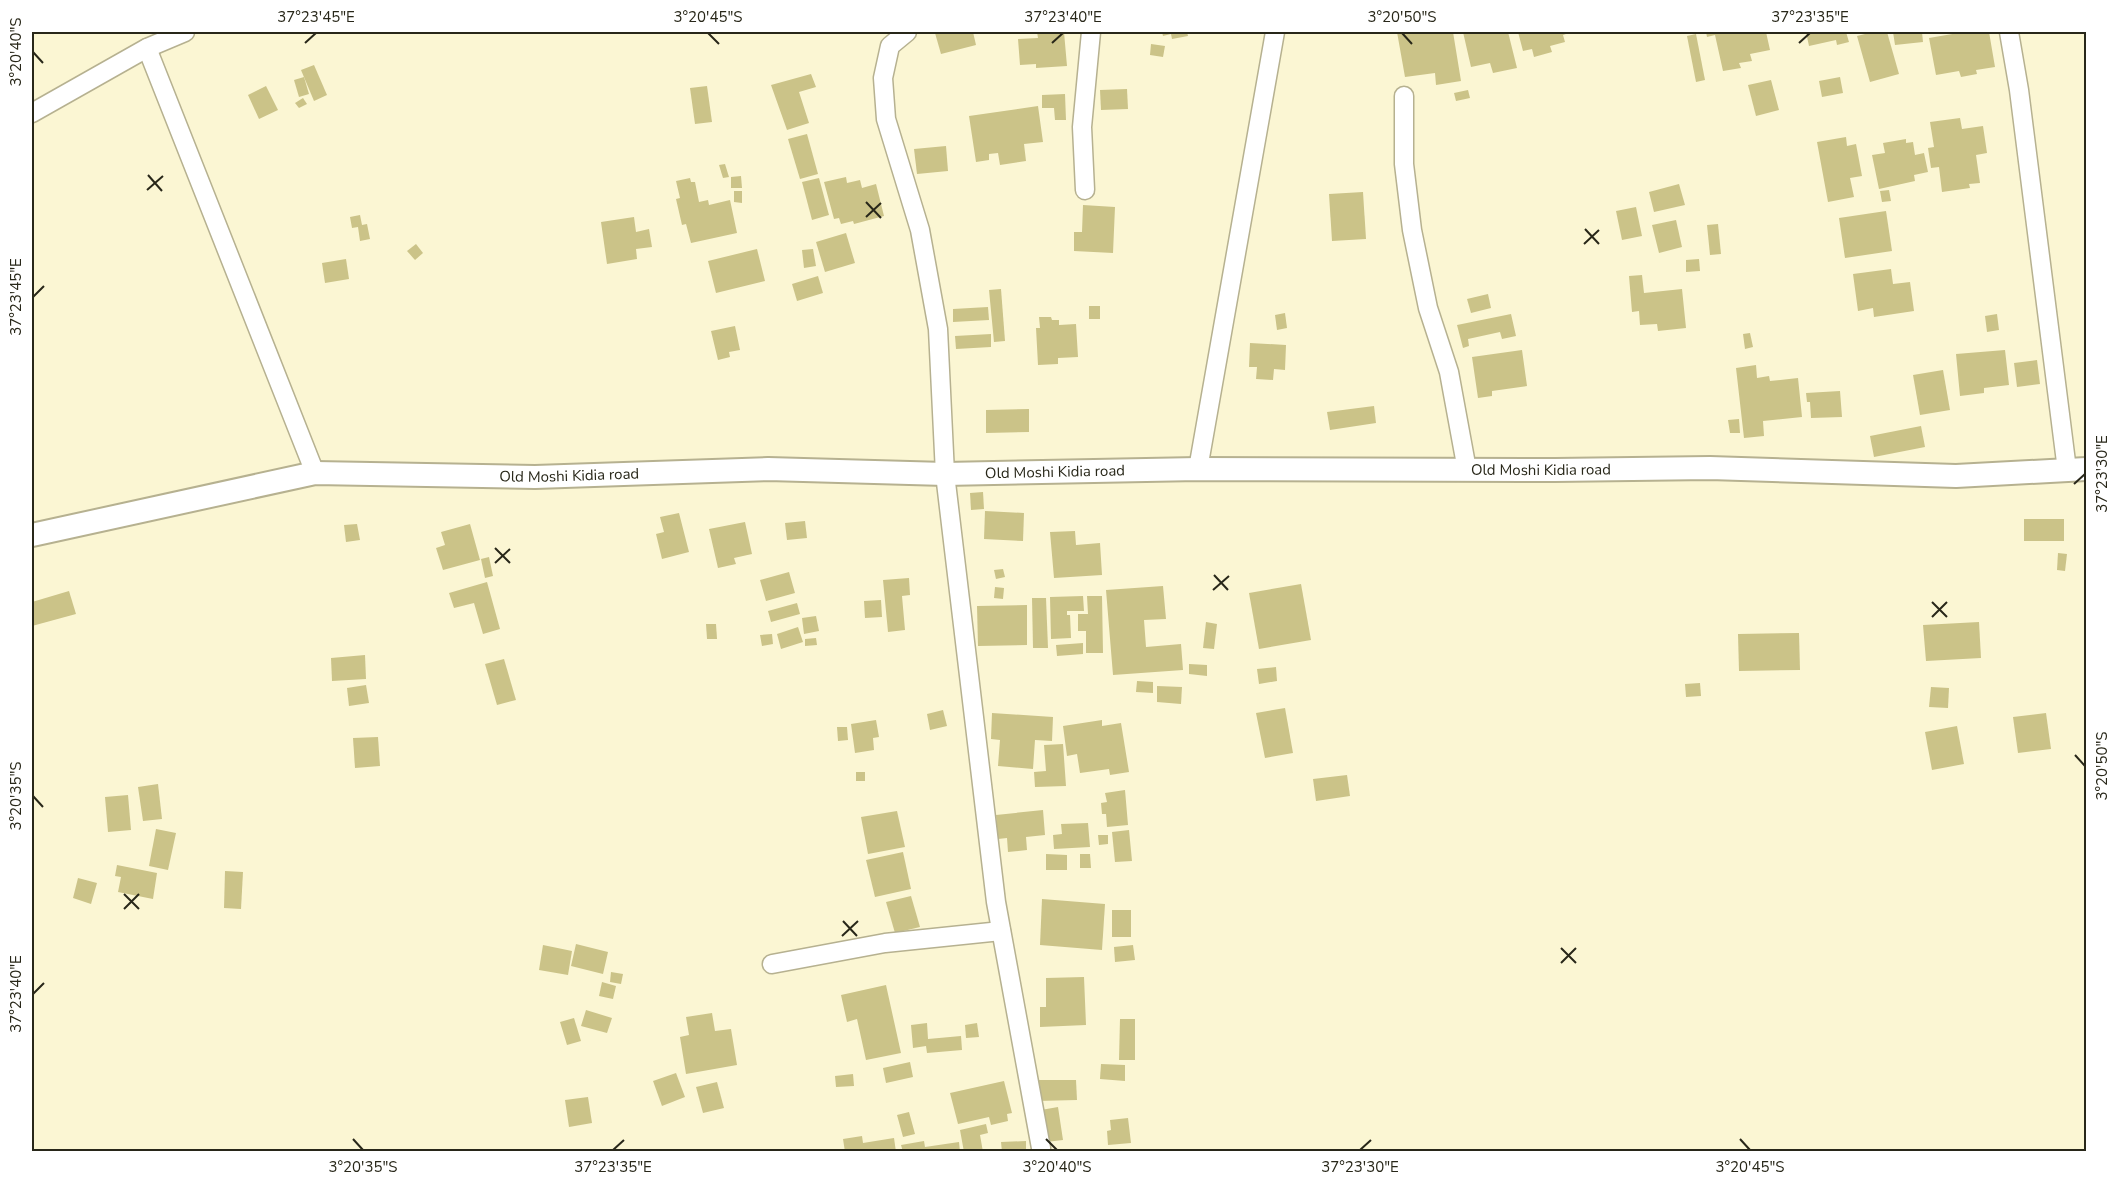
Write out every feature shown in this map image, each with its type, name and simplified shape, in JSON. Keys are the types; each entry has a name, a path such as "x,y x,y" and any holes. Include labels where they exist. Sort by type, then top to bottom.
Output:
{"street":[{"path":"32,113 147,48 185,32"},
{"path":"907,32 890,46 883,78 886,119 920,230 938,329 945,474 996,902 1041,1148"},
{"path":"1085,190 1082,127 1091,32"},
{"path":"1198,469 1275,32"},
{"path":"2009,32 2077,469"},
{"path":"147,48 315,473"},
{"path":"1404,96 1404,164 1412,230 1428,308 1449,372 1467,470"},
{"name":"Old Moshi Kidia road","path":"32,535 315,473 535,477 768,469 945,474 1198,469 1710,468 1956,476 2077,469"},
{"path":"772,964 885,943 1001,931"}],"building":[{"path":"973,32 976,45 941,54 935,33"},
{"path":"1037,32 1064,32 1067,66 1036,68 1036,64 1020,65 1018,39 1038,38"},
{"path":"1162,32 1187,32 1188,36 1172,39 1171,34 1163,36"},
{"path":"1397,32 1453,32 1461,81 1436,85 1435,73 1405,77"},
{"path":"1463,32 1508,32 1517,68 1493,73 1490,63 1471,67"},
{"path":"1518,32 1569,33 1563,35 1565,42 1550,46 1552,52 1534,57 1532,49 1523,51"},
{"path":"1706,32 1766,32 1770,50 1750,54 1752,61 1739,63 1741,68 1723,71 1715,35 1707,37"},
{"path":"1806,32 1846,32 1849,42 1837,45 1836,40 1809,46"},
{"path":"1873,32 1887,32 1899,74 1870,82 1857,36"},
{"path":"1893,32 1922,32 1923,42 1895,45"},
{"path":"1964,32 1989,32 1995,67 1976,70 1977,74 1961,77 1959,71 1936,75 1929,38"},
{"path":"1696,34 1705,80 1696,82 1687,36"},
{"path":"1151,44 1165,46 1163,57 1150,55"},
{"path":"314,65 327,95 314,101 301,70"},
{"path":"811,74 816,87 799,92 809,123 787,130 771,85"},
{"path":"304,77 309,94 299,97 294,80"},
{"path":"1840,77 1843,93 1822,97 1819,81"},
{"path":"1771,80 1779,110 1756,116 1748,85"},
{"path":"266,86 278,110 259,119 248,95"},
{"path":"707,86 712,122 695,124 690,88"},
{"path":"1127,89 1128,109 1101,110 1100,90"},
{"path":"1468,90 1470,98 1456,101 1454,93"},
{"path":"1065,94 1066,120 1055,120 1054,108 1042,108 1042,95"},
{"path":"303,98 307,104 299,108 295,103"},
{"path":"1038,106 1043,142 1024,144 1026,161 1000,165 998,153 989,154 989,160 976,162 969,116"},
{"path":"1960,118 1962,129 1983,126 1987,153 1976,155 1980,183 1969,184 1970,188 1942,192 1939,167 1931,168 1928,148 1934,147 1930,122"},
{"path":"807,134 818,174 800,179 788,139"},
{"path":"1846,137 1847,146 1856,144 1862,176 1850,178 1854,197 1828,202 1817,142"},
{"path":"1906,139 1906,143 1913,142 1915,155 1924,153 1928,172 1914,175 1915,181 1879,189 1872,155 1885,153 1883,143"},
{"path":"946,146 948,171 917,174 914,149"},
{"path":"725,164 729,177 723,178 719,165"},
{"path":"741,176 742,188 731,188 731,177"},
{"path":"846,177 847,183 860,180 862,188 876,184 884,216 854,224 853,221 841,224 839,218 834,219 824,182"},
{"path":"690,178 691,182 695,182 699,202 708,200 709,205 730,200 737,233 691,243 686,224 682,225 676,199 680,198 676,181"},
{"path":"819,178 829,215 812,220 802,182"},
{"path":"1679,184 1685,205 1654,212 1649,192"},
{"path":"1889,190 1891,201 1882,202 1880,191"},
{"path":"734,191 742,191 742,203 734,202"},
{"path":"1363,192 1366,239 1332,241 1329,194"},
{"path":"1083,205 1115,207 1113,253 1074,251 1074,232 1082,232"},
{"path":"1636,207 1642,236 1622,240 1616,211"},
{"path":"1886,211 1892,251 1845,258 1839,218"},
{"path":"360,215 362,225 367,224 370,239 360,241 358,227 352,228 350,217"},
{"path":"634,217 636,232 649,229 652,247 636,249 637,259 607,264 601,222"},
{"path":"1676,220 1682,247 1659,253 1652,225"},
{"path":"1718,224 1721,254 1710,255 1707,225"},
{"path":"846,233 855,263 825,272 816,242"},
{"path":"416,244 423,253 415,260 407,251"},
{"path":"757,249 765,281 716,293 708,261"},
{"path":"813,249 816,266 804,268 802,250"},
{"path":"346,259 349,279 325,283 322,263"},
{"path":"1699,259 1700,271 1686,272 1686,260"},
{"path":"1891,269 1893,284 1910,282 1914,311 1874,317 1873,308 1858,311 1853,274"},
{"path":"1642,275 1644,293 1682,289 1686,328 1658,331 1657,324 1640,325 1639,311 1632,312 1629,276"},
{"path":"818,276 823,293 797,301 792,284"},
{"path":"1001,289 1005,341 994,342 989,290"},
{"path":"1488,294 1491,308 1471,313 1467,299"},
{"path":"1089,306 1100,306 1100,319 1089,319"},
{"path":"988,307 989,320 953,322 953,309"},
{"path":"1285,313 1287,328 1277,330 1275,315"},
{"path":"1511,314 1516,336 1502,339 1500,332 1468,339 1469,346 1463,348 1457,325"},
{"path":"1997,314 1999,330 1987,332 1985,316"},
{"path":"1039,317 1059,320 1059,325 1076,324 1078,357 1058,358 1058,364 1038,365 1036,328 1040,328"},
{"path":"735,326 740,350 729,352 730,357 718,360 711,331"},
{"path":"1750,333 1753,347 1745,349 1743,334"},
{"path":"991,334 991,347 956,349 955,336"},
{"path":"1250,343 1286,345 1285,370 1274,369 1273,380 1256,379 1257,367 1249,367"},
{"path":"1522,350 1527,386 1492,391 1492,396 1478,398 1472,357"},
{"path":"2005,350 2009,385 1984,388 1984,393 1960,396 1956,354"},
{"path":"2037,360 2040,384 2017,387 2014,363"},
{"path":"1756,365 1757,378 1769,376 1770,381 1798,378 1802,417 1763,421 1764,436 1744,438 1736,368"},
{"path":"1943,370 1950,410 1920,415 1913,375"},
{"path":"1840,391 1842,417 1811,418 1810,402 1807,402 1806,393"},
{"path":"1374,406 1376,423 1330,430 1327,412"},
{"path":"1029,409 1029,432 986,433 986,410"},
{"path":"1739,419 1740,433 1730,433 1728,420"},
{"path":"1921,426 1925,447 1874,457 1870,436"},
{"path":"983,492 984,509 971,510 970,493"},
{"path":"985,511 1024,513 1023,541 984,539"},
{"path":"679,513 689,552 662,559 656,534 664,532 660,517"},
{"path":"2024,519 2064,519 2064,541 2024,541"},
{"path":"805,521 807,538 787,540 785,523"},
{"path":"745,522 752,554 734,558 736,564 718,568 709,529"},
{"path":"357,524 360,540 346,542 344,525"},
{"path":"470,524 480,560 443,570 436,548 445,545 441,532"},
{"path":"1075,531 1076,545 1100,543 1102,575 1054,578 1050,532"},
{"path":"2058,553 2067,554 2065,571 2057,570"},
{"path":"489,557 493,576 485,578 481,559"},
{"path":"1003,569 1005,577 996,579 994,570"},
{"path":"789,572 795,593 766,601 760,580"},
{"path":"909,578 910,595 902,596 905,630 888,632 883,580"},
{"path":"487,582 500,629 483,634 474,603 454,608 449,593"},
{"path":"1301,584 1311,640 1259,649 1249,593"},
{"path":"1163,586 1166,619 1144,620 1146,647 1181,644 1183,670 1113,675 1106,590"},
{"path":"995,587 1004,588 1003,599 994,598"},
{"path":"69,591 76,614 32,626 32,602"},
{"path":"1083,596 1084,611 1067,611 1067,615 1070,615 1071,638 1051,639 1050,597"},
{"path":"1087,596 1102,596 1103,653 1086,653 1086,631 1078,631 1078,614 1088,614"},
{"path":"1032,598 1046,598 1048,648 1033,648"},
{"path":"881,600 882,617 865,618 864,601"},
{"path":"797,603 800,614 771,622 768,611"},
{"path":"1027,605 1027,645 978,646 977,606"},
{"path":"816,616 819,631 804,634 802,618"},
{"path":"1206,622 1217,624 1214,649 1203,648"},
{"path":"1979,622 1981,658 1926,661 1923,625"},
{"path":"706,624 716,624 717,639 707,639"},
{"path":"798,627 803,642 781,649 777,634"},
{"path":"1799,633 1800,670 1739,671 1738,634"},
{"path":"772,634 773,644 762,646 760,635"},
{"path":"816,638 817,645 805,646 805,639"},
{"path":"1083,643 1083,654 1057,656 1056,645"},
{"path":"365,655 366,679 332,681 331,658"},
{"path":"504,659 516,700 497,705 485,664"},
{"path":"1189,664 1207,665 1207,676 1189,674"},
{"path":"1276,667 1277,681 1259,684 1257,669"},
{"path":"1137,681 1153,682 1153,693 1136,692"},
{"path":"1700,683 1701,696 1686,697 1685,684"},
{"path":"366,685 369,703 349,706 347,688"},
{"path":"1157,686 1182,687 1181,704 1157,702"},
{"path":"1931,687 1949,688 1948,708 1929,707"},
{"path":"1285,708 1293,753 1265,758 1256,713"},
{"path":"943,710 947,726 930,730 927,714"},
{"path":"992,713 1053,717 1052,741 1035,740 1033,769 998,766 1000,740 991,739"},
{"path":"2046,713 2051,749 2018,753 2013,717"},
{"path":"876,720 879,737 873,738 874,750 855,753 851,724"},
{"path":"1102,720 1102,726 1121,723 1129,772 1110,775 1109,769 1080,773 1077,754 1067,756 1063,726"},
{"path":"1957,726 1964,764 1932,770 1925,732"},
{"path":"837,727 847,727 848,740 838,741"},
{"path":"378,737 380,766 355,768 353,738"},
{"path":"1063,744 1066,786 1035,787 1034,772 1046,771 1044,745"},
{"path":"856,772 865,772 865,781 856,781"},
{"path":"1347,775 1350,796 1316,801 1313,779"},
{"path":"158,784 162,819 143,821 138,787"},
{"path":"1125,790 1128,825 1107,827 1106,814 1102,814 1101,803 1107,802 1105,793"},
{"path":"128,795 131,830 108,832 105,797"},
{"path":"1043,810 1045,835 1026,837 1027,850 1008,852 1007,838 998,839 996,815"},
{"path":"897,811 905,847 868,854 861,817"},
{"path":"1088,823 1090,847 1054,849 1053,835 1062,834 1061,824"},
{"path":"156,829 176,833 168,870 149,866"},
{"path":"1129,830 1132,861 1115,862 1112,832"},
{"path":"1098,835 1108,835 1108,844 1099,845"},
{"path":"903,852 911,889 875,897 866,860"},
{"path":"1046,854 1067,855 1067,870 1046,870"},
{"path":"1080,854 1090,854 1091,868 1080,868"},
{"path":"117,865 157,873 153,899 118,892 121,877 115,876"},
{"path":"225,871 243,872 241,909 224,908"},
{"path":"78,878 97,883 91,904 73,898"},
{"path":"911,896 920,927 895,933 886,902"},
{"path":"1042,899 1105,904 1102,950 1040,945"},
{"path":"1112,910 1131,910 1131,937 1112,937"},
{"path":"576,944 608,952 603,974 571,966"},
{"path":"543,945 572,951 568,975 539,970"},
{"path":"1133,945 1135,960 1115,962 1114,947"},
{"path":"611,972 623,974 621,984 610,982"},
{"path":"1084,977 1086,1025 1040,1027 1040,1007 1046,1007 1046,978"},
{"path":"602,982 616,986 613,999 599,996"},
{"path":"886,985 901,1053 866,1060 857,1019 847,1022 841,995"},
{"path":"586,1010 612,1018 607,1033 581,1026"},
{"path":"712,1013 715,1031 731,1029 737,1065 686,1074 680,1037 689,1035 686,1017"},
{"path":"574,1018 581,1041 567,1045 560,1022"},
{"path":"1120,1019 1135,1019 1135,1060 1119,1060"},
{"path":"927,1023 928,1039 961,1036 962,1050 927,1053 926,1046 913,1048 911,1025"},
{"path":"977,1023 979,1037 966,1038 965,1025"},
{"path":"910,1062 913,1077 886,1083 883,1068"},
{"path":"1101,1064 1125,1065 1125,1081 1100,1079"},
{"path":"676,1073 685,1097 662,1106 653,1081"},
{"path":"853,1074 854,1086 836,1087 835,1076"},
{"path":"1037,1080 1076,1080 1077,1100 1037,1101"},
{"path":"1004,1081 1012,1113 1007,1114 1008,1121 991,1125 989,1117 958,1124 950,1093"},
{"path":"717,1082 724,1108 703,1113 696,1087"},
{"path":"588,1097 592,1123 569,1127 565,1100"},
{"path":"1058,1107 1063,1140 1046,1142 1041,1110"},
{"path":"909,1112 915,1134 903,1137 897,1115"},
{"path":"1128,1118 1131,1143 1108,1145 1107,1131 1111,1130 1110,1120"},
{"path":"986,1124 988,1133 980,1135 983,1152 964,1152 960,1130"},
{"path":"862,1136 863,1143 894,1138 896,1152 845,1152 843,1139"},
{"path":"924,1141 925,1147 959,1142 960,1152 903,1152 901,1145"},
{"path":"1026,1141 1026,1152 1002,1152 1001,1142"}]}
